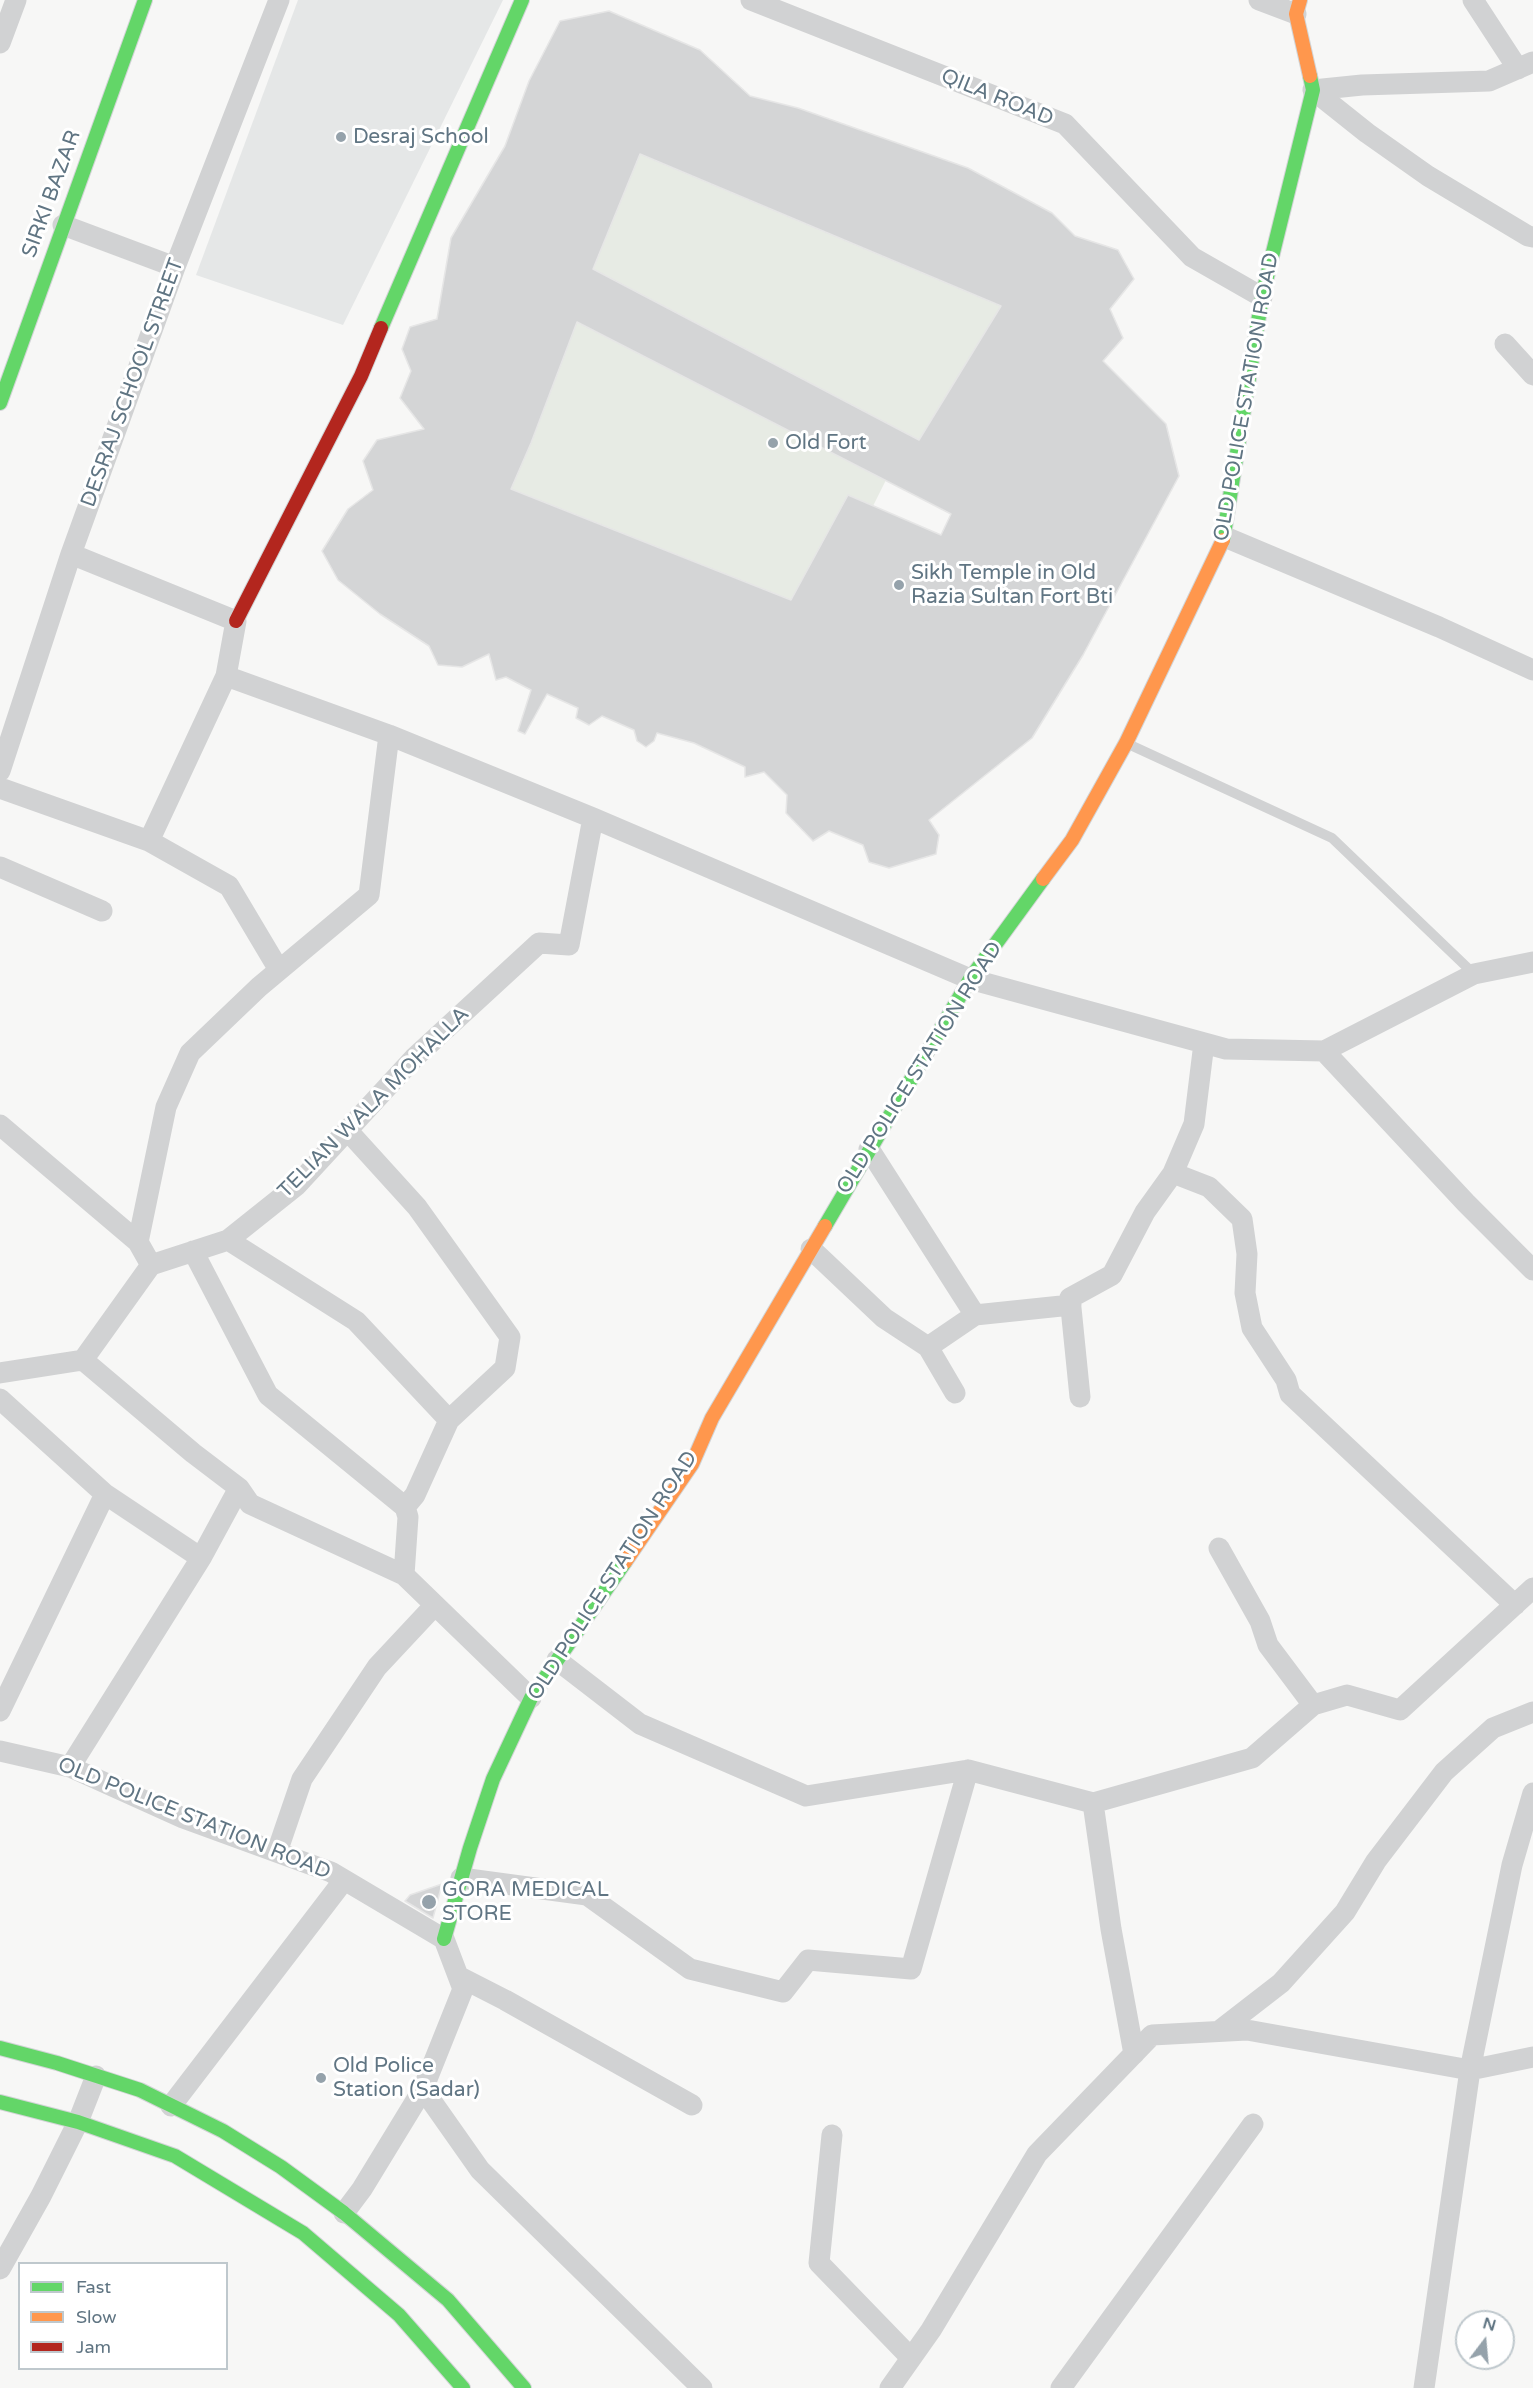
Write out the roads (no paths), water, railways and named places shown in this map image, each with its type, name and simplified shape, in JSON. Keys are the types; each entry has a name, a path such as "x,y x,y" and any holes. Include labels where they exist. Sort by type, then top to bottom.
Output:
{"street":[{"path":"0,43 16,0"},
{"name":"SIRKI BAZAR","path":"0,403 145,0"},
{"name":"DESRAJ SCHOOL STREET","path":"0,771 71,554 175,267 279,0"},
{"path":"149,841 226,676 236,621 361,376 522,0"},
{"name":"QILA ROAD","path":"751,0 1065,124 1192,257 1262,297"},
{"path":"1259,0 1298,7 1313,90 1367,133 1428,176 1533,237"},
{"path":"1313,90 1362,85 1489,81 1526,65 1473,0"},
{"name":"OLD POLICE STATION ROAD","path":"0,1751 70,1767 183,1818 331,1872 444,1939 493,1779 531,1698 692,1464 712,1418 970,979 1072,840 1126,743 1225,537 1262,297 1313,90"},
{"path":"63,225 175,267"},
{"path":"1505,344 1533,375"},
{"path":"1225,537 1439,627 1533,670"},
{"path":"71,554 236,621"},
{"path":"226,676 389,735 593,818 970,979 1226,1049 1324,1050 1474,974 1533,962"},
{"path":"138,1242 166,1107 190,1053 279,970 369,895 389,735"},
{"path":"0,788 149,841 229,886 279,970"},
{"name":"TELIAN WALA MOHALLA","path":"151,1265 228,1240 297,1185 414,1058 538,943 569,945 593,818"},
{"path":"0,867 102,910"},
{"path":"1080,1397 1071,1298 1112,1275 1145,1212 1173,1173 1194,1124 1204,1043"},
{"path":"1324,1050 1466,1203 1533,1270"},
{"path":"0,1125 138,1242 151,1265 83,1360 0,1373"},
{"path":"348,1131 417,1207 510,1337 505,1368 450,1420 415,1495 405,1507"},
{"path":"869,1149 975,1314"},
{"path":"1173,1173 1209,1186 1242,1219 1247,1254 1245,1293 1252,1329 1286,1380 1290,1394 1515,1605"},
{"path":"228,1240 356,1321 450,1420"},
{"path":"811,1249 884,1318 928,1347 955,1393"},
{"path":"192,1251 268,1395 405,1507 408,1517 404,1575"},
{"path":"928,1347 975,1314 1071,1305"},
{"path":"83,1360 193,1453 239,1488 250,1504 404,1575 531,1698"},
{"path":"0,1399 105,1494 201,1558"},
{"path":"70,1767 201,1558 239,1488"},
{"path":"0,1711 105,1494"},
{"path":"1219,1548 1260,1621 1268,1645 1313,1705"},
{"path":"557,1660 640,1724 806,1796 968,1770 1093,1803 1252,1758 1313,1705 1347,1695 1400,1710 1533,1588"},
{"path":"277,1852 302,1779 377,1667 435,1605"},
{"path":"1219,2031 1281,1983 1345,1912 1376,1861 1444,1772 1493,1728 1533,1712"},
{"path":"461,1878 587,1896 690,1969 783,1992 807,1960 911,1970 968,1770"},
{"path":"1424,2388 1470,2070 1512,1865 1533,1793"},
{"path":"1093,1803 1111,1929 1134,2054"},
{"path":"171,2106 344,1880"},
{"path":"344,2213 362,2189 423,2089 463,1989 444,1939"},
{"path":"458,1976 692,2105"},
{"path":"891,2387 931,2330 1037,2154 1152,2035 1247,2030 1470,2070 1533,2057"},
{"path":"0,2048 57,2063 140,2090 223,2131 280,2167 344,2213 448,2300 524,2388"},
{"path":"0,2270 78,2122 96,2076"},
{"path":"423,2089 480,2169 702,2388"},
{"path":"0,2102 78,2122 175,2156 303,2234 399,2315 463,2388"},
{"path":"1061,2388 1253,2124"},
{"path":"832,2136 819,2263 911,2358"}],"lane":[{"path":"1126,743 1332,838 1474,974"}],"place":[{"name":"Desraj School","path":"341,137"},
{"name":"Old Fort","path":"773,443"},
{"name":"Sikh Temple in Old Razia Sultan Fort Bti","path":"899,585"},
{"name":"GORA MEDICAL STORE","path":"429,1902"},
{"name":"Old Police Station (Sadar)","path":"321,2078"}]}
